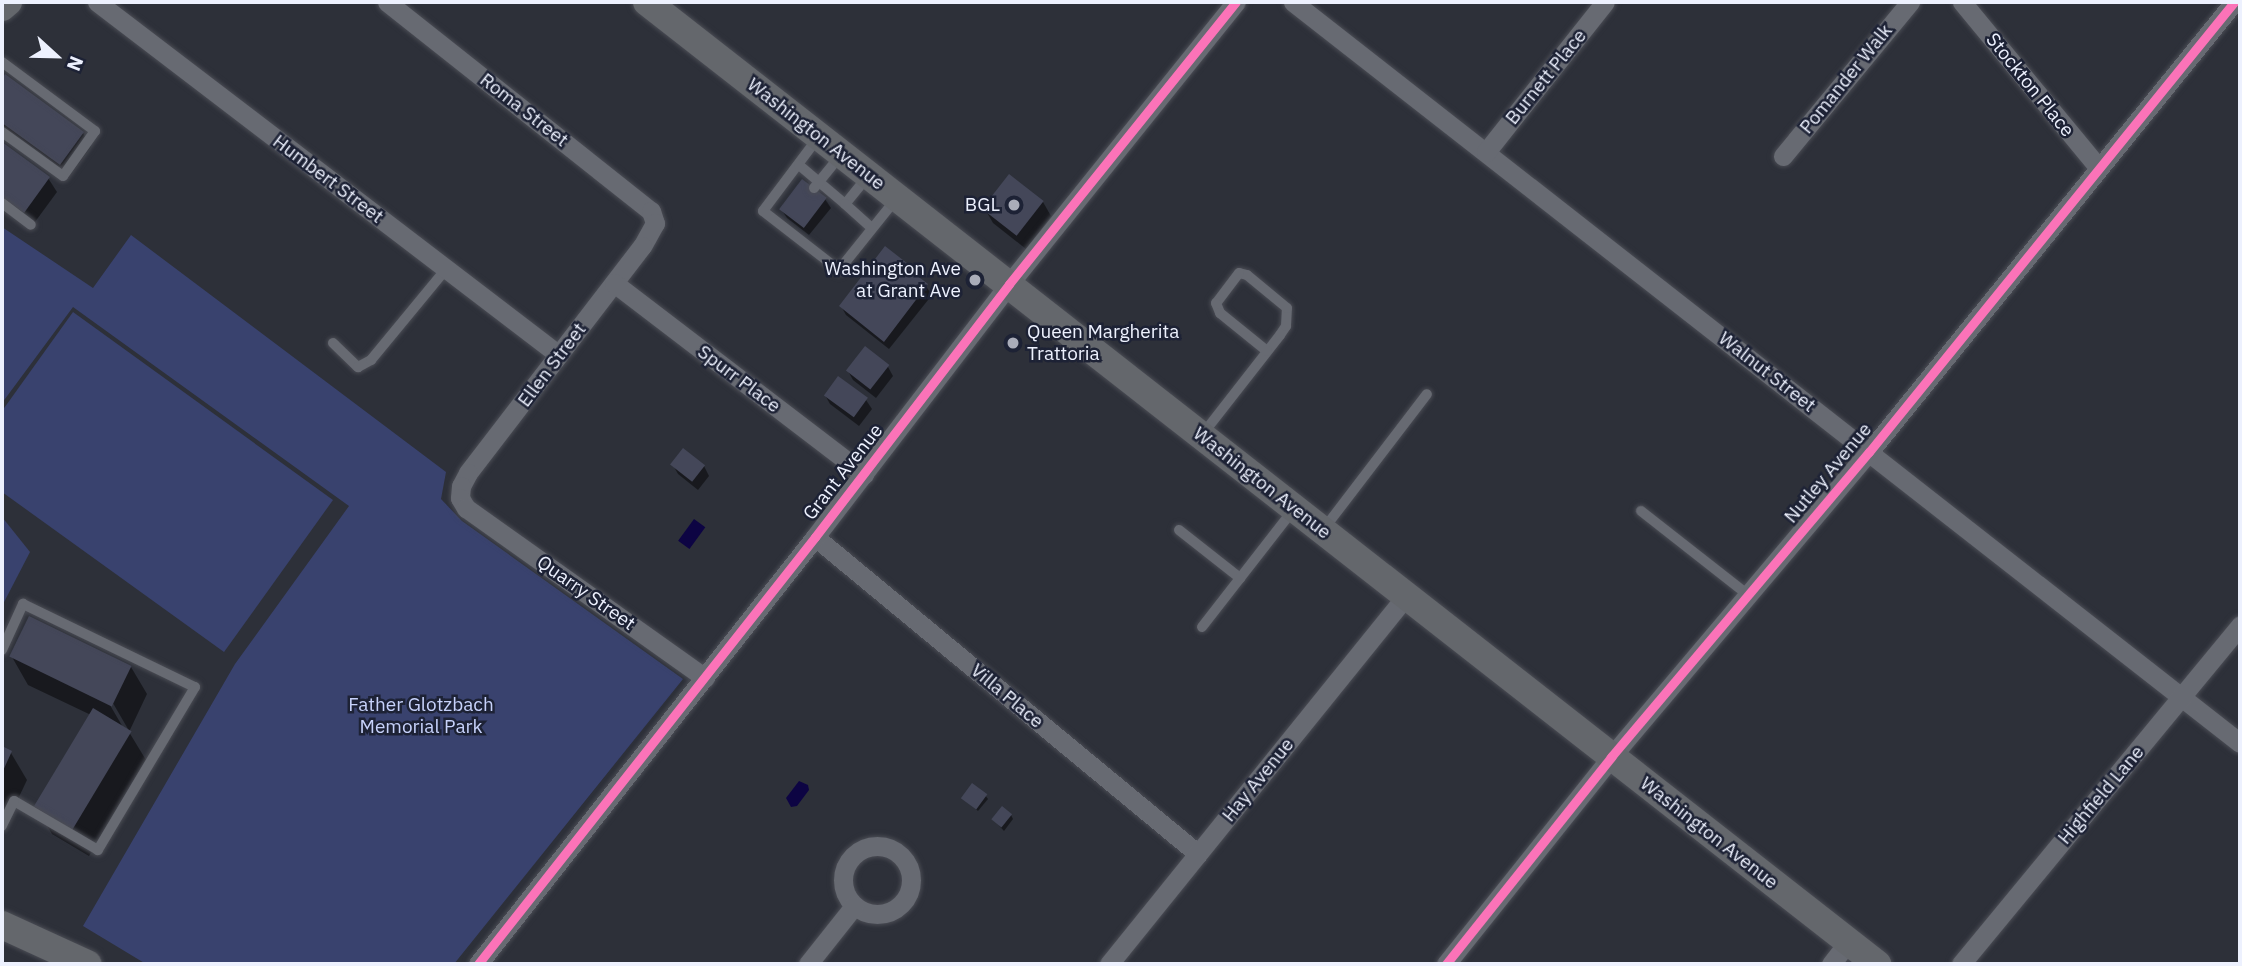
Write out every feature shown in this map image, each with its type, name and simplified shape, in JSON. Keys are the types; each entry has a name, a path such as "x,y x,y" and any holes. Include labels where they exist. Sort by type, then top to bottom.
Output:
{"main road":[{"path":"2,6 8,2"},
{"name":"Washington Avenue","path":"647,2 1877,964"},
{"path":"2,925 87,964"}],"street":[{"name":"Humbert Street","path":"97,2 559,355"},
{"name":"Roma Street","path":"387,2 652,211 655,223"},
{"name":"Grant Avenue","path":"478,964 705,678 1009,284 1236,2"},
{"name":"Walnut Street","path":"1293,2 2240,743"},
{"name":"Burnett Place","path":"1486,152 1605,2"},
{"name":"Pomander Walk","path":"1783,156 1910,2"},
{"name":"Stockton Place","path":"1962,2 2099,168"},
{"name":"Nutley Avenue","path":"1446,964 1611,757 1870,452 2234,2"},
{"name":"Ellen Street","path":"466,508 460,498 461,486 468,473 642,246 655,223"},
{"name":"Spurr Place","path":"614,283 864,474"},
{"name":"Quarry Street","path":"466,508 705,678"},
{"name":"Villa Place","path":"815,537 1198,854"},
{"name":"Hay Avenue","path":"1109,964 1406,596"},
{"name":"Highfield Lane","path":"1961,964 2240,625"},
{"path":"808,964 854,906"},
{"path":"1830,964 1848,942"}],"lane":[{"path":"2,62 7,62 95,131 63,176 2,132"},
{"path":"819,136 763,211 788,222 839,270 897,197"},
{"path":"816,185 841,154"},
{"path":"799,165 816,185 845,204 872,228"},
{"path":"845,204 869,175"},
{"path":"2,203 32,225"},
{"path":"333,343 358,367 371,360 446,269"},
{"path":"1202,436 1267,351 1286,326 1287,309 1247,275 1239,273 1216,303 1220,313 1267,351"},
{"path":"1323,530 1427,394"},
{"path":"1202,627 1294,508"},
{"path":"1641,511 1748,595"},
{"path":"1178,530 1240,578"},
{"path":"2,650 23,604 195,687 98,850 13,801 2,826"}],"green space":[{"name":"Father Glotzbach Memorial Park","path":"2,227 93,288 131,235 446,472 441,499 462,521 683,679 454,964 146,964 83,926 235,664 349,506 73,307 2,403"},
{"path":"73,312 333,500 224,652 2,492 2,411"},
{"path":"2,517 30,552 2,606"}],"shaded area":[{"path":"694,519 705,527 689,549 678,541"},
{"path":"799,781 808,785 809,790 797,806 791,807 786,798"}],"building":[{"path":"5,74 84,132 60,165 2,123 2,79"},
{"path":"2,142 50,177 24,213 2,197"},
{"name":"BGL","path":"1009,174 1044,201 1017,236 982,209"},
{"path":"802,179 827,198 804,228 779,209"},
{"path":"885,246 917,271 915,274 928,284 884,342 839,306"},
{"path":"865,346 889,365 870,390 846,370"},
{"path":"838,376 868,398 854,417 824,395"},
{"path":"683,448 705,465 692,482 670,465"},
{"path":"29,616 131,666 112,706 9,656"},
{"path":"93,708 132,731 72,830 34,807"},
{"path":"2,746 12,751 2,773"},
{"path":"972,783 987,794 976,810 961,798"},
{"path":"1002,806 1012,814 1001,827 991,819"}],"cycle path":[{"path":"478,964 815,537 1009,284 1236,2"},
{"path":"1446,964 1611,757 1869,452 2234,2"}],"place":[{"name":"BGL","path":"1014,205"},
{"name":"Washington Ave at Grant Ave","path":"975,280"},
{"name":"Queen Margherita Trattoria","path":"1013,343"}]}
